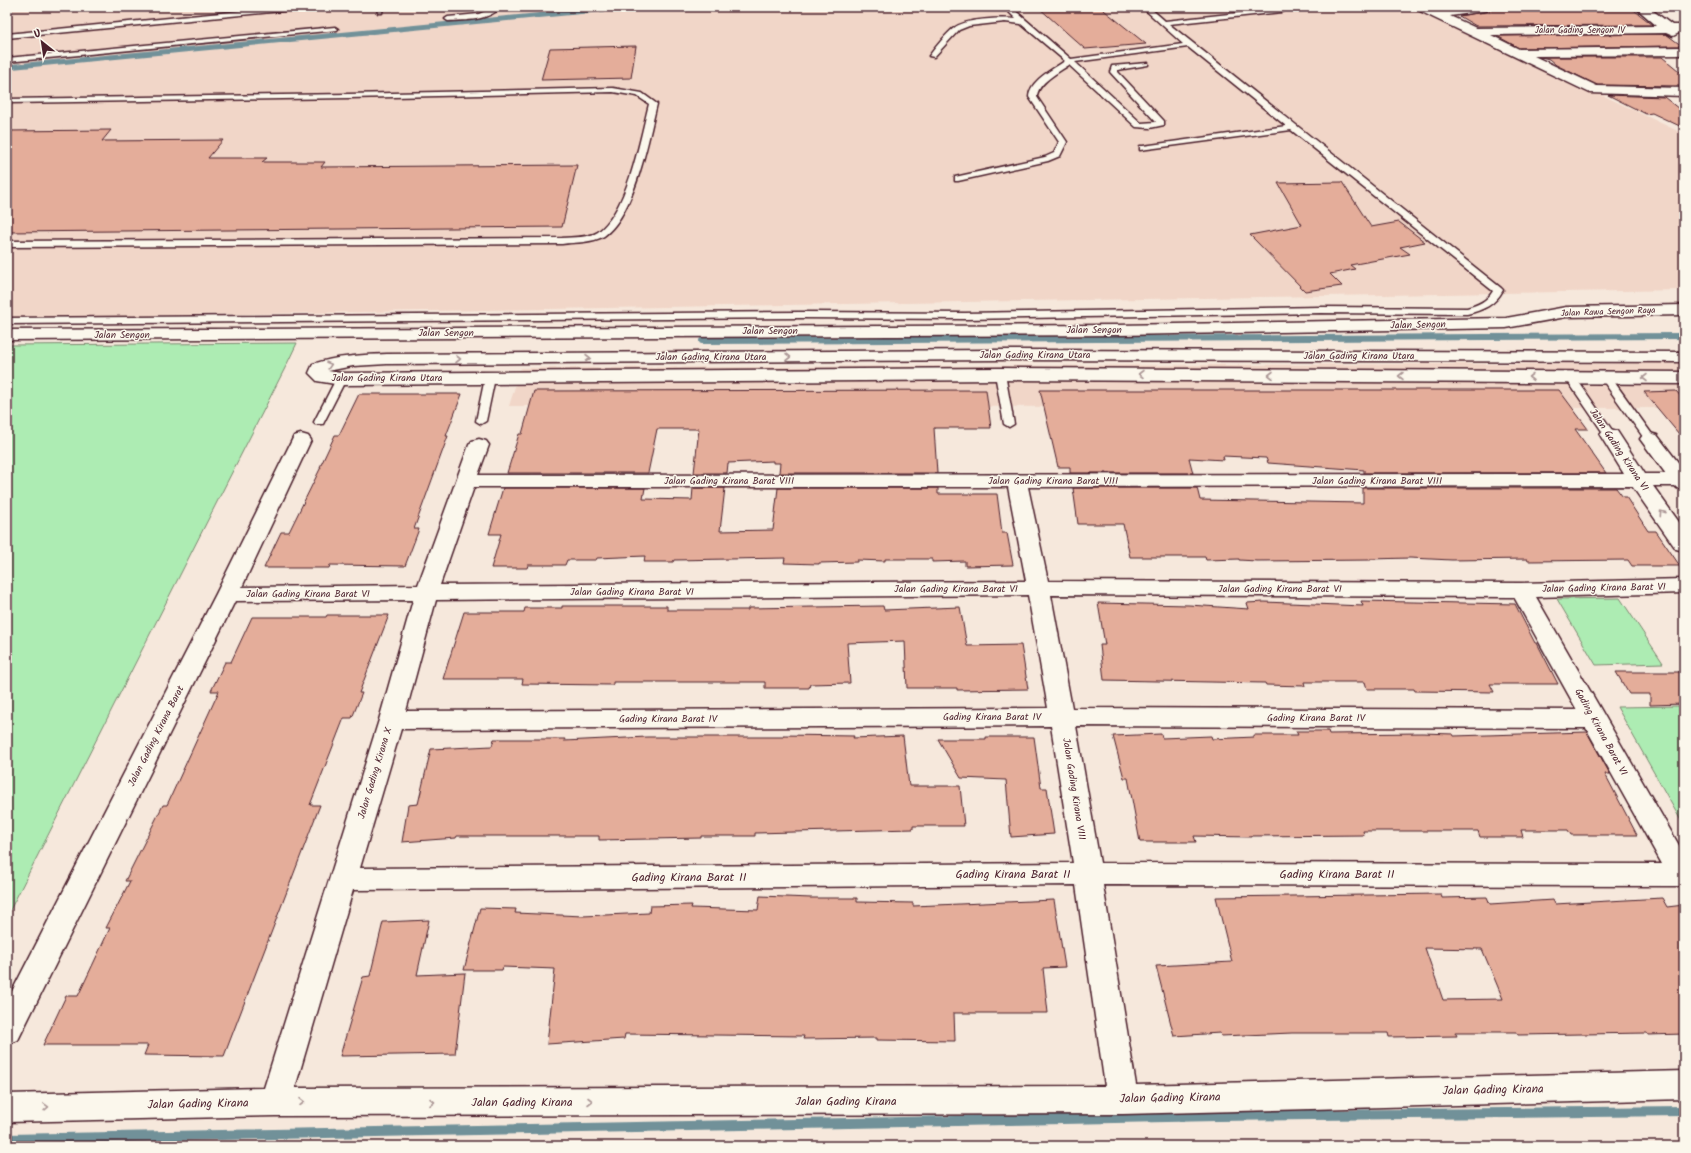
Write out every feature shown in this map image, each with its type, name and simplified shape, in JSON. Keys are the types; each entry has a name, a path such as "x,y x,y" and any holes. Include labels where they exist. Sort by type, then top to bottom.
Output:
{"street":[{"path":"1422,7 1595,90 1684,92"},
{"path":"1436,14 1484,7"},
{"path":"1641,7 1684,41"},
{"name":"Jalan Gading Sengon IV","path":"1476,32 1684,29"},
{"path":"1515,52 1684,51"},
{"name":"Jalan Rawa Sengon Raya","path":"1533,319 1566,312 1684,310"},
{"name":"Jalan Sengon","path":"7,335 1118,330 1506,323 1533,319"},
{"path":"998,355 1000,374"},
{"name":"Jalan Gading Kirana Utara","path":"1684,357 998,355 361,360 330,364 319,368 318,373 324,377 341,379 1000,374 1684,378"},
{"name":"Jalan Gading Kirana VI","path":"1555,357 1570,377"},
{"path":"1591,357 1606,378"},
{"name":"Jalan Gading Kirana X","path":"490,378 496,359"},
{"name":"Jalan Gading Kirana X","path":"275,1102 391,720 426,594 467,481 480,433"},
{"name":"Jalan Gading Kirana VI","path":"1610,435 1639,481 1684,544"},
{"path":"1650,439 1683,482"},
{"name":"Jalan Gading Kirana Barat","path":"7,1031 227,594 301,440"},
{"name":"Jalan Gading Kirana Barat VIII","path":"467,481 1683,482"},
{"name":"Jalan Gading Kirana VIII","path":"1017,481 1040,588 1088,874 1123,1100"},
{"name":"Jalan Gading Kirana Barat VI","path":"227,594 426,594 1040,588 1521,590 1684,586"},
{"name":"Gading Kirana Barat VI","path":"1521,590 1683,875"},
{"name":"Gading Kirana Barat IV","path":"391,720 1062,717 1594,719"},
{"name":"Gading Kirana Barat II","path":"342,879 1088,874 1683,875"},
{"name":"Jalan Gading Kirana","path":"7,1108 275,1102 1123,1100 1684,1085"}],"lane":[{"path":"7,36 302,7"},
{"path":"448,19 482,16 492,12 498,7"},
{"path":"1008,7 1139,125 1148,126 1161,123 1114,72 1115,68 1146,64"},
{"path":"7,321 803,314 965,316 1320,310 1467,311 1482,307 1492,301 1498,290 1295,127 1189,45 1145,7"},
{"path":"1164,23 1282,10 1290,7"},
{"path":"932,56 957,29 968,24 1005,20 1023,22"},
{"path":"7,60 335,29"},
{"path":"958,179 1048,159 1057,154 1063,142 1033,97 1032,92 1041,82 1069,61 1189,45"},
{"path":"7,101 349,96 613,90 634,92 644,96 653,104 637,168 611,226 600,235 562,241 7,244"},
{"path":"1143,148 1295,127"},
{"path":"1000,374 1010,424"},
{"name":"Jalan Gading Kirana VI","path":"1570,377 1610,435"},
{"name":"Jalan Gading Kirana X","path":"480,433 490,378"},
{"path":"1606,378 1650,439"},
{"path":"320,422 341,379"}],"shaded area":[{"path":"7,7 1417,7 1684,134 1684,290 7,318"},
{"path":"1684,363 1684,408 509,406 521,368"}],"green space":[{"path":"297,343 286,366 7,916 7,345"},
{"path":"1620,598 1663,663 1596,665 1557,599"},
{"path":"1684,706 1684,826 1617,707"}],"building":[{"path":"1038,7 1100,7 1146,44 1085,49"},
{"path":"1492,7 1630,7 1653,25 1476,26 1459,16 1489,11"},
{"path":"1666,34 1682,46 1519,48 1497,36"},
{"path":"636,46 631,78 541,80 550,48"},
{"path":"1541,57 1662,57 1684,75 1684,86 1597,85 1556,65 1549,59"},
{"path":"1608,95 1664,97 1684,113 1684,128 1652,113 1646,114"},
{"path":"111,130 102,141 223,140 208,158 267,158 262,162 325,162 321,167 577,165 562,227 7,232 7,131"},
{"path":"1342,182 1371,227 1399,222 1425,242 1400,247 1410,254 1350,265 1355,269 1330,274 1342,286 1305,291 1250,235 1302,225 1278,183"},
{"path":"986,390 991,428 934,428 937,473 779,473 780,463 773,463 773,461 728,463 727,473 694,473 699,429 657,429 648,473 507,473 519,434 522,434 534,391"},
{"path":"1040,390 1559,390 1588,429 1575,429 1606,473 1364,473 1364,470 1268,463 1266,458 1223,456 1224,460 1189,458 1193,473 1070,473 1070,467 1058,467"},
{"path":"1676,391 1684,400 1684,440 1644,392"},
{"path":"359,394 462,394 414,529 419,529 405,566 330,565 329,568 264,568 281,532 289,532 335,435 339,435"},
{"path":"503,488 645,488 643,499 692,500 693,488 725,488 720,531 773,530 778,488 938,488 938,494 997,494 1002,533 1007,533 1013,565 965,566 965,561 932,562 932,559 885,559 885,561 857,560 857,562 819,564 784,563 785,558 644,562 645,556 597,558 596,560 567,560 565,565 528,565 527,568 491,568 501,534 489,534"},
{"path":"1073,488 1197,488 1200,500 1363,503 1363,488 1616,488 1623,497 1626,497 1648,531 1656,531 1680,566 1632,566 1628,560 1528,561 1527,559 1452,560 1410,558 1370,559 1371,560 1257,561 1239,559 1206,560 1205,557 1130,557 1123,524 1078,524"},
{"path":"1361,601 1515,604 1558,684 1490,684 1494,692 1367,689 1365,682 1304,682 1305,686 1266,685 1265,683 1104,680 1100,645 1105,645 1098,603 1189,605 1249,609 1247,603 1264,602 1363,606"},
{"path":"562,606 667,606 667,610 748,610 748,608 883,606 884,610 960,607 967,646 1021,645 1028,689 957,690 957,688 907,688 905,641 847,643 850,683 810,684 809,688 765,688 765,682 613,682 613,685 522,684 523,679 443,679 464,612 524,612 525,608 562,608"},
{"path":"327,615 389,615 359,693 362,693 352,718 344,718 310,805 320,805 224,1056 144,1055 148,1045 43,1045 66,996 78,996 110,928 106,928 130,881 125,881 163,805 167,805 219,691 211,691 225,662 231,662 252,617 326,617"},
{"path":"1616,672 1684,672 1684,704 1650,705 1650,694 1629,694"},
{"path":"1296,731 1328,731 1329,734 1422,733 1453,734 1454,736 1587,732 1610,774 1605,774 1637,835 1571,835 1568,830 1521,830 1523,837 1480,837 1478,831 1363,831 1364,835 1252,837 1194,836 1196,842 1140,842 1128,778 1124,778 1113,736 1161,734 1162,738 1211,736 1212,739 1254,737 1254,735 1298,735"},
{"path":"783,735 854,736 853,738 903,736 909,786 960,786 964,826 913,826 913,829 755,833 755,836 701,836 701,838 599,840 599,836 457,836 456,838 402,842 408,805 418,804 431,749 492,746 494,739 565,739 564,741 647,737 783,737"},
{"path":"986,737 1034,737 1041,788 1047,788 1054,834 1011,837 1006,780 961,778 938,739 986,739"},
{"path":"1441,894 1442,898 1487,897 1490,904 1553,900 1555,904 1662,898 1667,907 1684,905 1684,1034 1648,1035 1647,1033 1518,1035 1516,1032 1455,1032 1457,1036 1389,1037 1388,1033 1292,1033 1221,1036 1220,1033 1174,1036 1156,966 1232,962 1216,897","holes":["1425,948 1482,949 1503,999 1443,1000"]},
{"path":"760,896 857,898 857,902 913,903 913,906 1054,900 1065,967 1043,968 1048,1013 954,1013 955,1041 877,1040 877,1038 803,1039 804,1036 625,1034 624,1039 547,1044 555,969 503,967 502,970 464,970 480,908 516,909 515,913 583,916 649,913 650,906 692,905 691,908 758,910"},
{"path":"429,920 417,975 465,973 455,1054 340,1056 363,977 370,976 383,922"}],"waterway":[{"path":"7,67 627,7"},
{"path":"702,341 1684,336"},
{"path":"7,1139 1218,1116 1684,1111"}]}
